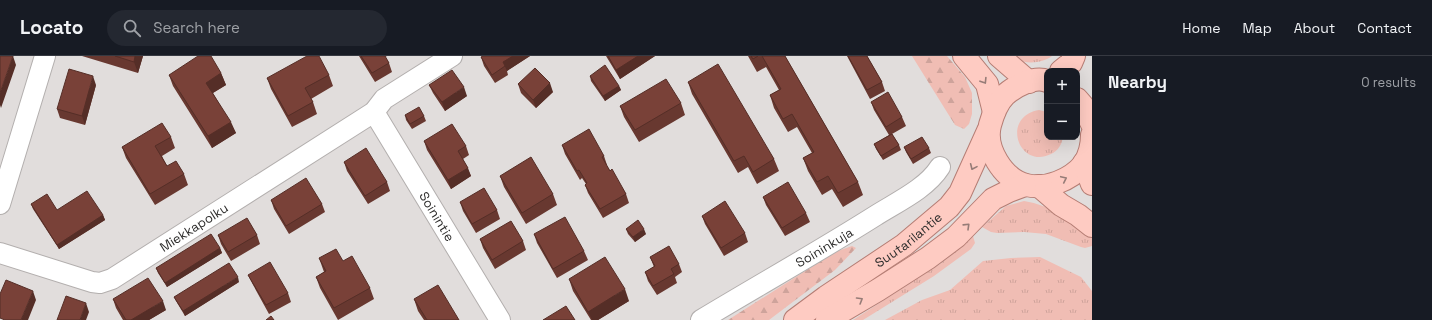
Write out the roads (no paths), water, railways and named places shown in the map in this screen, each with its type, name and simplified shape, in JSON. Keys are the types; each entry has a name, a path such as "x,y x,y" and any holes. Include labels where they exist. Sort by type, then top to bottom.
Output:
{"main road":[{"path":"964,56 987,84 991,121 991,148 996,162 1010,176 1032,185 1092,226"},
{"path":"1000,56 1044,78"},
{"path":"1062,68 1071,63 1074,56"},
{"name":"Suutarilantie","path":"795,320 826,297 904,245 949,207 960,193 1002,98 1012,89 1044,78"},
{"path":"1080,102 1092,124"},
{"path":"1092,135 1092,145 1084,163 1092,184"},
{"name":"Suutarilantie","path":"827,320 928,258 956,237 993,199 1008,191 1032,185 1059,182 1070,176 1084,163"}],"street":[{"path":"0,204 45,56"},
{"name":"Miekkapolku","path":"0,254 92,282 100,283 112,279 374,112 384,100 452,56"},
{"name":"Soinintie","path":"374,112 500,320"},
{"name":"Soininkuja","path":"701,320 833,243 916,190 935,175 940,167"}]}
